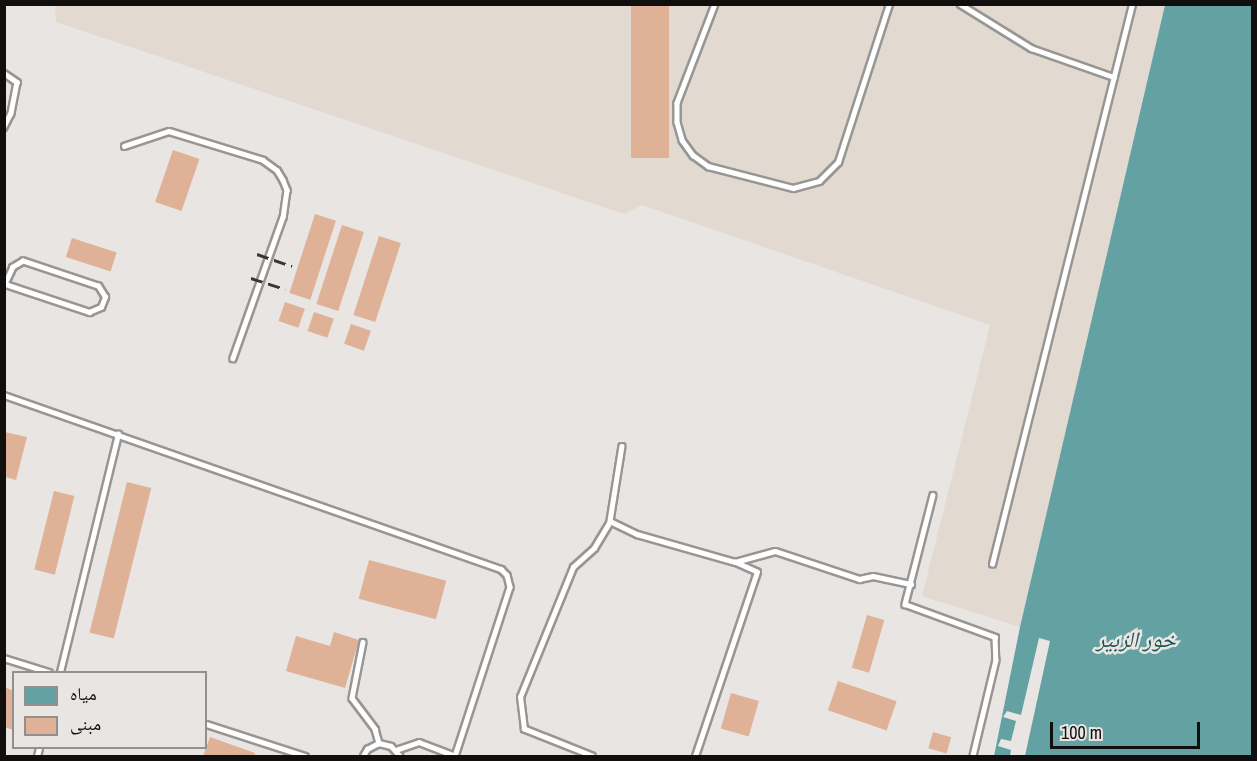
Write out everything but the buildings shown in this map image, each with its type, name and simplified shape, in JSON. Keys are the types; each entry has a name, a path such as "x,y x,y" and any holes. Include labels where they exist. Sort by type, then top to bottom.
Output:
{"lane":[{"path":"715,4 678,103 677,122 682,140 693,155 708,166 793,188 819,181 838,162 889,4"},
{"path":"960,4 1031,48 1114,77"},
{"path":"992,564 1132,4"},
{"path":"4,73 17,82 11,113 4,127"},
{"path":"124,146 170,131 263,160 277,170 283,180 287,190 283,217 232,358"},
{"path":"23,261 98,286 105,297 101,307 89,312 5,284 13,267 23,261"},
{"path":"4,395 501,569 507,575 510,587 455,756 419,742 396,750"},
{"path":"60,671 118,434"},
{"path":"592,756 524,729 520,696 573,567 594,548 610,521 622,447"},
{"path":"933,495 905,604 995,637 996,660 973,756"},
{"path":"610,521 637,534 735,562 757,572 695,756"},
{"path":"735,562 776,551 859,579 873,576 911,584"},
{"path":"363,642 352,698 375,729 379,743"},
{"path":"4,658 46,671"},
{"path":"207,724 305,756"},
{"path":"363,756 367,749 379,743 396,750 400,756"}],"shaded area":[{"path":"55,5 1165,5 1020,627 922,596 990,325 642,205 624,214 56,22"}],"water":[{"name":"خور الزبير","path":"1165,5 1252,5 1252,756 994,756 1020,627"}],"pier":[{"path":"1039,638 1050,641 1025,756 1010,756 1011,750 998,746 1001,739 1011,741 1016,721 1003,717 1007,711 1021,715"}],"railway":[{"path":"257,254 292,266"},
{"path":"251,278 285,289"}]}
